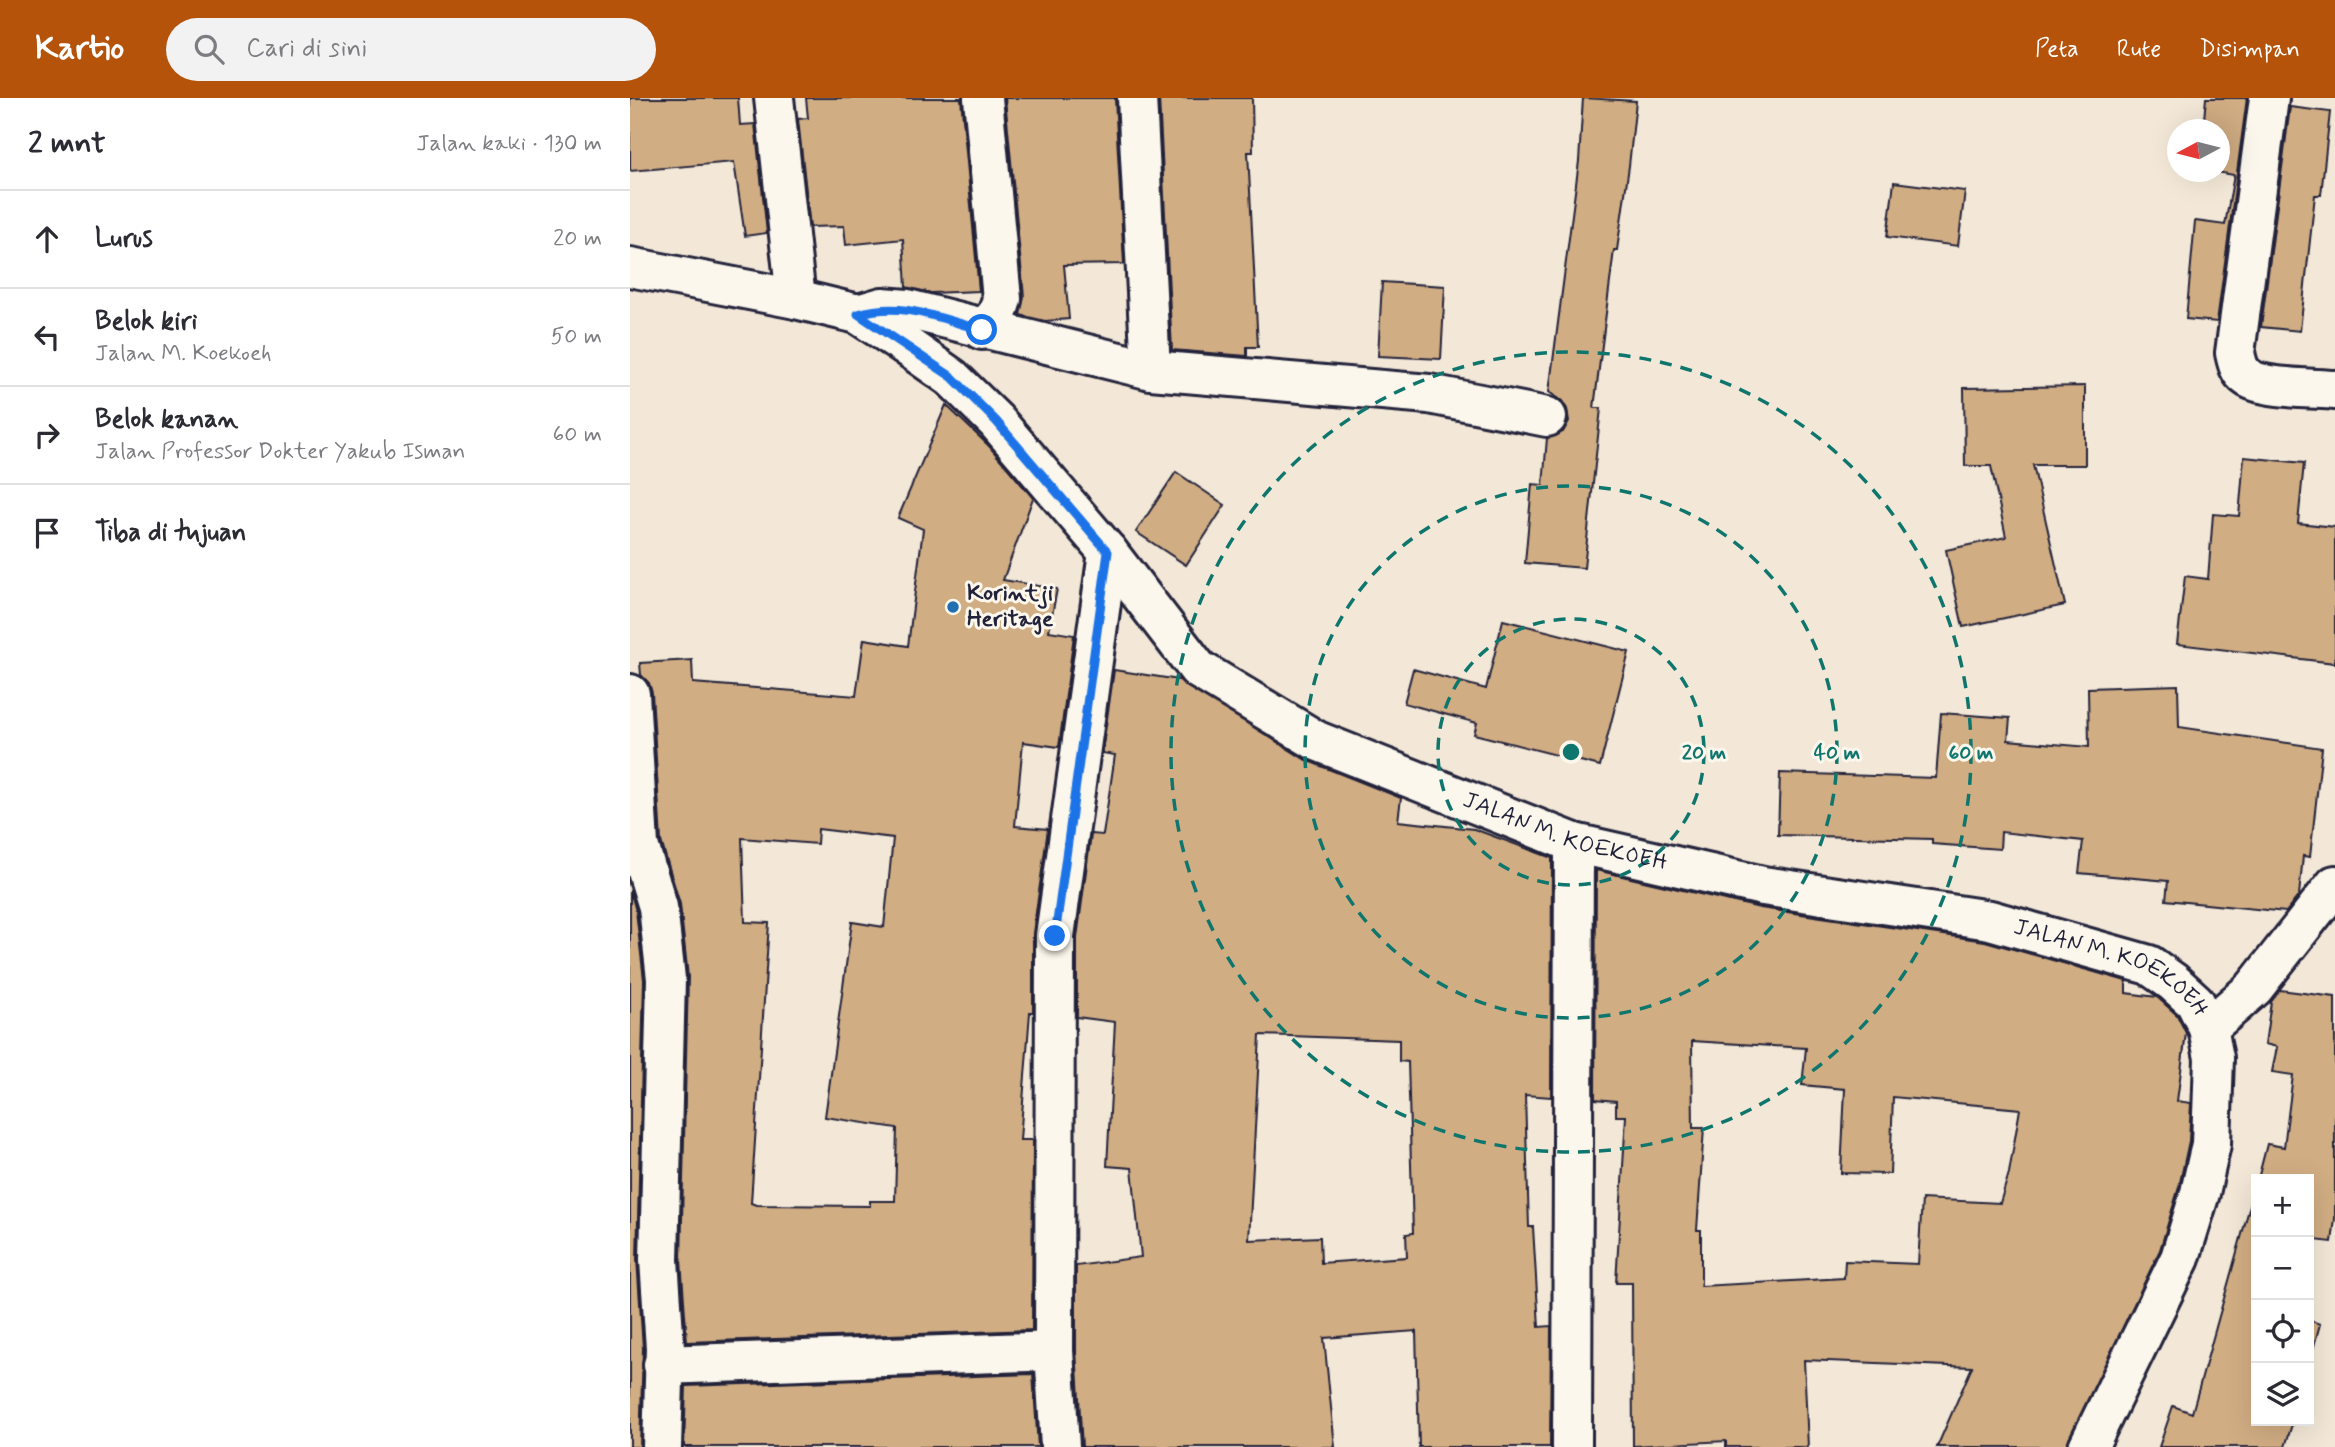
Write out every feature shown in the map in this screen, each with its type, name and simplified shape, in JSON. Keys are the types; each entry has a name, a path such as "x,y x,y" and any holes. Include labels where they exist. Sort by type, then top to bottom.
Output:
{"street":[{"path":"774,98 796,299"},
{"path":"982,330 997,314 1002,299 983,98"},
{"path":"1137,98 1151,370"},
{"path":"2269,98 2237,360 2247,377 2259,383 2335,390"},
{"name":"JALAN M. KOEKOEH","path":"630,267 796,299 858,314 952,377 996,421 1108,552 1198,669 1317,741 1574,843 1763,886 1990,920 2149,965 2195,1002 2208,1028 2214,1058 2215,1094 2211,1144 2200,1193 2180,1258 2088,1447"},
{"path":"858,314 882,307 907,309 982,330 1151,370 1429,394 1547,416"},
{"path":"1060,1447 1054,1351 1055,936 1108,552"},
{"path":"630,694 639,845 658,907 666,979 645,1205 659,1260 663,1365 662,1447"},
{"path":"1572,1447 1574,843"},
{"path":"2208,1028 2254,988 2335,885"},
{"path":"663,1365 1054,1351"}],"building":[{"path":"630,98 738,98 740,125 755,124 767,233 745,236 734,162 630,171"},
{"path":"806,98 961,98 979,291 931,293 906,287 903,239 846,245 844,226 810,227 798,119 808,118"},
{"path":"1005,98 1115,98 1124,264 1064,265 1069,319 1045,321 1020,315 1024,297"},
{"path":"1159,98 1252,98 1253,152 1248,152 1258,347 1247,347 1247,356 1172,350"},
{"path":"1583,98 1636,101 1594,408 1601,408 1584,568 1525,563 1532,484 1543,485 1547,438 1563,432 1569,421 1562,401 1549,392 1579,161"},
{"path":"2206,98 2247,98 2217,322 2186,319 2195,221 2225,225 2234,175 2230,174 2230,119 2204,119"},
{"path":"2290,107 2330,112 2321,195 2315,195 2300,331 2261,327"},
{"path":"1894,182 1965,191 1958,246 1887,237"},
{"path":"1382,282 1445,286 1441,359 1378,356"},
{"path":"2085,386 2085,465 2033,465 2065,605 1963,627 1946,550 2006,537 1991,466 1965,466 1964,388"},
{"path":"946,405 989,446 1033,498 1003,580 1057,589 1049,631 1074,635 1059,747 1023,742 1015,826 1048,829 1033,933 1033,1012 1030,1012 1020,1140 1033,1140 1032,1330 687,1342 681,1260 688,977 680,904 661,841 652,693 649,683 641,675 640,663 692,660 693,683 856,696 864,639 908,646 923,529 898,518","holes":["818,829 893,838 884,927 852,922 825,1117 897,1128 895,1201 870,1201 870,1206 756,1205 751,1203 769,923 745,922 742,838 817,844"]},
{"path":"2244,457 2304,463 2298,523 2335,527 2335,663 2177,644 2185,576 2208,579 2213,514 2239,516"},
{"path":"1176,472 1225,505 1186,565 1136,532"},
{"path":"1503,620 1629,652 1600,766 1474,734 1477,723 1404,703 1413,669 1486,689"},
{"path":"1114,670 1179,680 1306,760 1401,798 1398,821 1474,829 1552,858 1551,1097 1525,1095 1529,1227 1533,1227 1539,1327 1551,1326 1550,1447 1419,1447 1416,1331 1324,1338 1335,1447 1082,1447 1076,1350 1076,1266 1141,1257 1132,1168 1107,1166 1115,1022 1077,1017 1077,938 1091,834 1103,835 1115,755 1102,753","holes":["1260,1035 1399,1040 1399,1061 1408,1062 1413,1233 1406,1234 1407,1257 1321,1263 1320,1237 1249,1240"]},
{"path":"2178,685 2179,727 2322,748 2310,857 2303,856 2299,895 2286,912 2166,900 2168,881 2079,873 2083,841 2001,832 2000,849 1932,844 1932,839 1778,835 1780,773 1936,778 1941,713 2010,718 2008,740 2089,747 2088,688"},
{"path":"1596,870 1760,908 1985,941 2126,981 2126,993 2157,997 2177,1015 2186,1033 2177,1101 2191,1103 2189,1141 2179,1187 2160,1250 2066,1447 1937,1447 1972,1367 1804,1360 1808,1447 1726,1447 1726,1441 1633,1446 1632,1283 1616,1283 1626,1116 1616,1116 1616,1101 1595,1099","holes":["1692,1041 1806,1048 1802,1085 1845,1089 1841,1173 1890,1174 1893,1097 2020,1109 2009,1173 2000,1203 1922,1199 1918,1264 1845,1261 1844,1278 1701,1286 1701,1230 1697,1230 1704,1128 1693,1128"]},
{"path":"630,890 636,911 644,980 637,1259 643,1348 640,1447 630,1447"},
{"path":"2280,990 2335,997 2335,1219 2332,1242 2315,1240 2314,1245 2314,1174 2259,1174 2267,1144 2284,1147 2293,1075 2272,1072 2277,1047 2265,1044 2271,1002"},
{"path":"2251,1202 2251,1426 2291,1426 2285,1447 2159,1447 2173,1406 2192,1413"},
{"path":"2314,1322 2320,1324 2314,1346"},
{"path":"1033,1374 1038,1447 684,1447 686,1386"}],"place":[{"name":"Korintji Heritage","path":"953,607"}],"route":[{"path":"982,330 907,309 882,307 858,314 952,377 996,421 1108,552 1055,936"}]}
